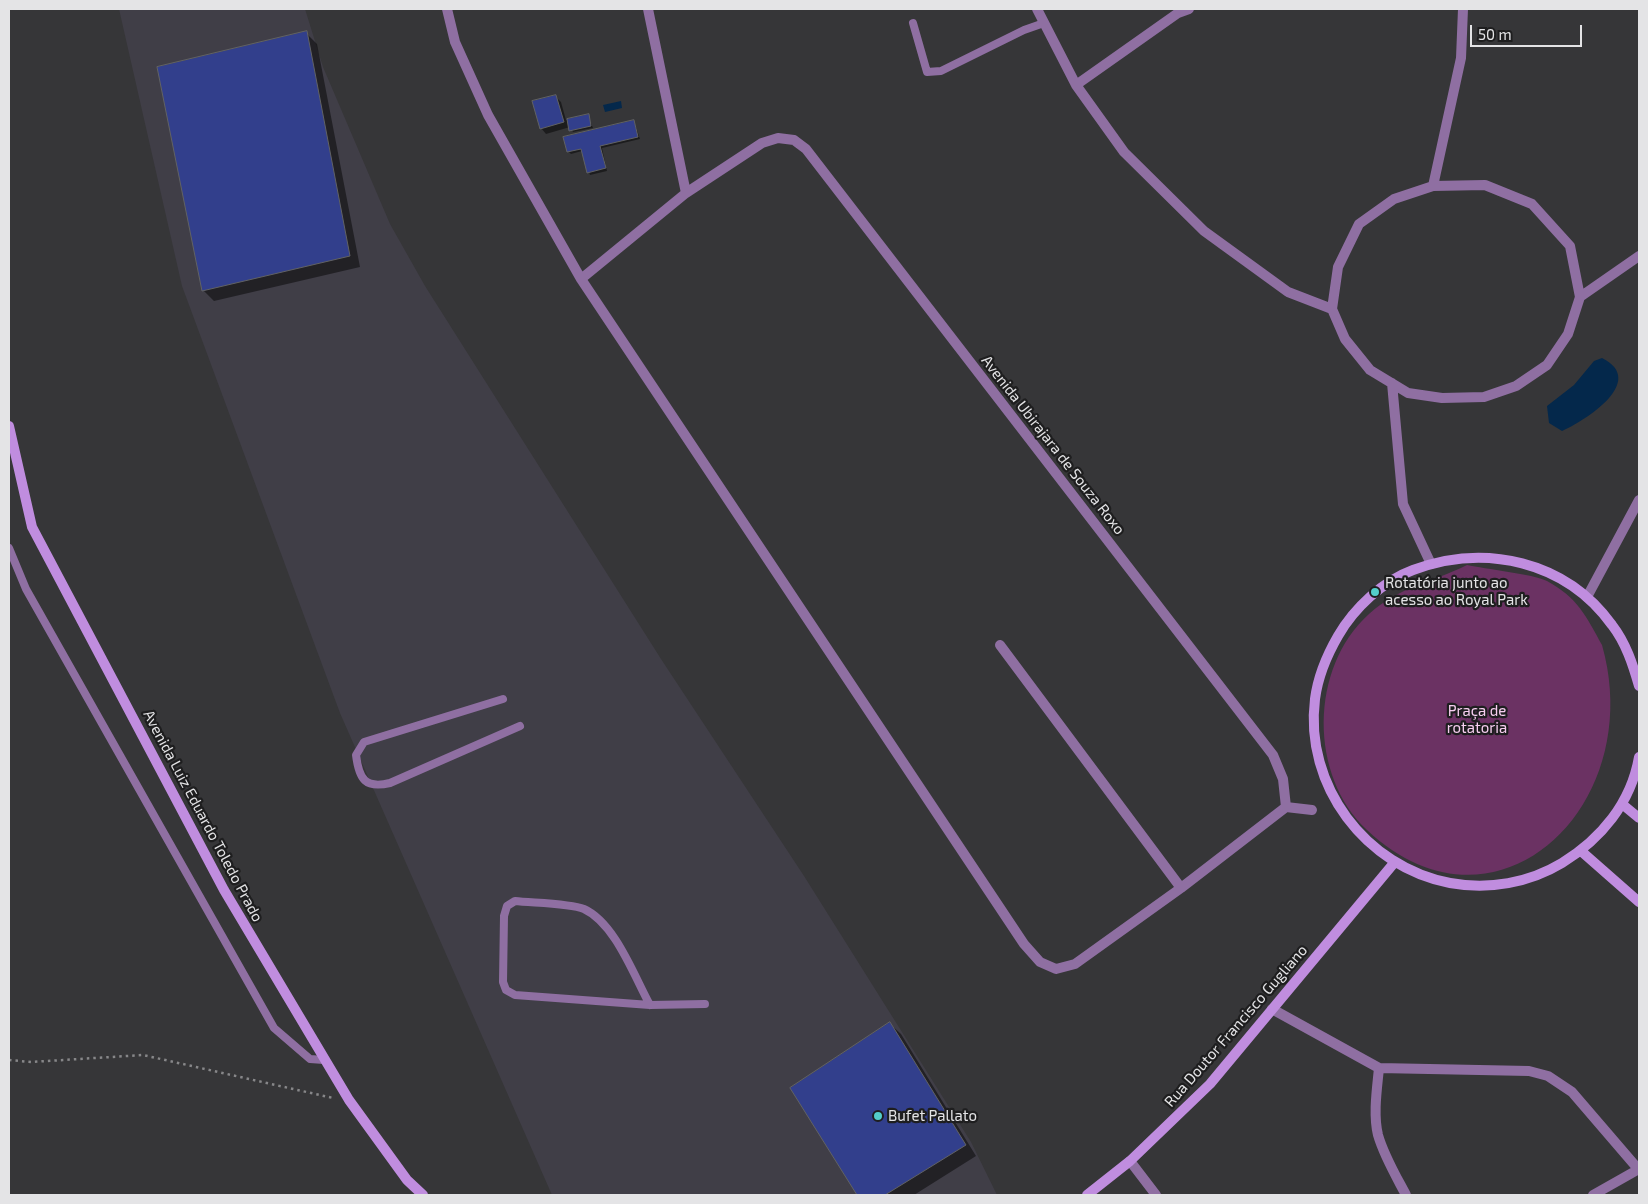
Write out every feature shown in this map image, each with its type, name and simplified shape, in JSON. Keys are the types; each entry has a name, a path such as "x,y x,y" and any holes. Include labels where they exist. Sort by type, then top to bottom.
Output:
{"main road":[{"name":"Avenida Luiz Eduardo Toledo Prado","path":"9,426 32,527 224,890 349,1100 407,1180 423,1195"},
{"path":"1639,686 1631,658 1612,625 1587,597 1559,577 1519,562 1494,557 1472,556 1451,558 1411,570 1375,592 1346,622 1325,658 1315,699 1315,741 1325,781 1346,818 1368,843 1394,863 1431,879 1470,886 1509,884 1547,872 1581,851 1610,822 1622,804 1637,769 1639,757"},
{"path":"1622,804 1639,818"},
{"path":"1581,851 1639,902"},
{"name":"Rua Doutor Francisco Gugliano","path":"1087,1195 1130,1161 1210,1084 1394,863"}],"street":[{"path":"447,9 455,42 488,115 581,279 1024,944 1040,962 1056,970 1075,964 1181,888 1286,808 1312,810"},
{"path":"581,279 686,193 648,9"},
{"path":"1037,9 1076,85 1124,152 1204,231 1288,292 1332,309"},
{"path":"1076,85 1178,13 1189,9"},
{"path":"1433,186 1461,58 1463,9"},
{"name":"Avenida Ubirajara de Souza Roxo","path":"686,193 762,143 778,138 794,140 806,149 1273,755 1283,779 1286,808"},
{"path":"1485,185 1532,204 1570,246 1580,297 1568,334 1547,365 1516,386 1484,397 1442,398 1408,393 1370,370 1345,339 1332,309 1338,267 1359,224 1394,199 1433,186 1485,185"},
{"path":"1580,297 1639,256"},
{"path":"1392,383 1403,504 1431,564"},
{"path":"1587,597 1639,500"},
{"path":"1000,645 1181,888"},
{"path":"1272,1009 1379,1068 1529,1071 1548,1076 1572,1092 1639,1170 1593,1195"},
{"path":"1379,1068 1376,1099 1378,1133 1390,1166 1406,1195"},
{"path":"1130,1161 1156,1195"}],"lane":[{"path":"913,23 927,72 941,71 1024,30 1044,23"},
{"path":"9,548 26,589 274,1028 310,1059 324,1060"},
{"path":"503,700 364,742 356,755 361,775 367,783 376,786 390,783 520,726"},
{"path":"650,1005 612,934 597,916 582,908 515,901 507,906 504,916 503,982 506,990 515,995 650,1005 705,1004"}],"path":[{"path":"9,1060 31,1062 143,1055 317,1095 349,1100"}],"shaded area":[{"path":"119,9 305,9 323,67 390,224 425,286 661,659 804,876 971,1142 997,1195 552,1195 340,713 182,286"}],"green space":[{"name":"Praça de rotatoria","path":"1467,565 1540,578 1558,587 1574,601 1586,616 1602,645 1610,704 1603,759 1582,806 1550,843 1510,867 1465,875 1416,863 1367,830 1348,807 1334,781 1326,752 1324,722 1327,692 1335,663 1349,637 1369,614 1381,604 1405,590"}],"water":[{"path":"621,101 622,108 605,112 603,105"},
{"path":"1602,358 1614,367 1618,378 1616,389 1608,399 1597,410 1562,431 1549,423 1547,406 1574,385 1594,361"}],"building":[{"path":"307,31 350,256 202,291 157,67"},
{"path":"556,95 564,122 540,129 532,101"},
{"path":"589,114 591,126 569,131 567,119"},
{"path":"634,120 638,137 600,146 606,168 587,173 581,149 567,152 563,137"},
{"name":"Bufet Pallato","path":"890,1022 966,1145 885,1195 857,1195 790,1088"}],"place":[{"name":"Rotatória junto ao acesso ao Royal Park","path":"1375,592"},
{"name":"Bufet Pallato","path":"878,1116"}]}
